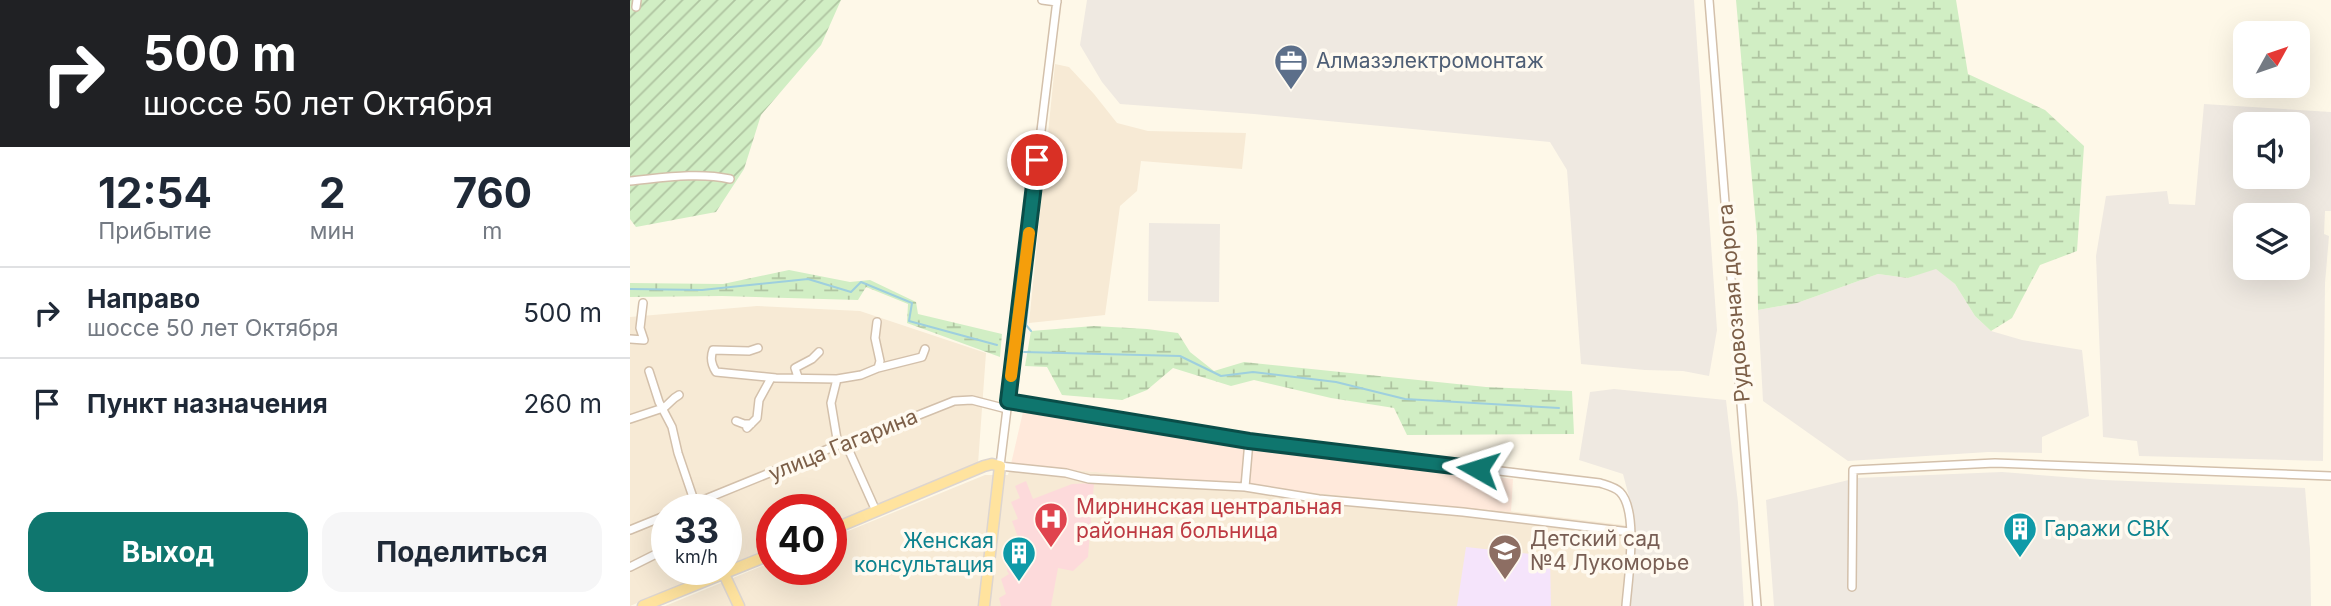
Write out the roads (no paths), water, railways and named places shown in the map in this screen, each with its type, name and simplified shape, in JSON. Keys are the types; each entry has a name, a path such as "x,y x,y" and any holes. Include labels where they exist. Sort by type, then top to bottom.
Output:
{"main road":[{"path":"847,523 984,466 1000,466 984,606"},
{"path":"643,606 691,585"},
{"path":"729,585 739,606"}],"street":[{"path":"1042,0 1057,1 1000,466 1066,473 1089,479 1245,487 1319,499 1475,513 1630,532 1626,606"},
{"name":"Рудовозная дорога","path":"1709,0 1757,606"},
{"path":"630,181 718,176 730,179"},
{"path":"630,339 644,340 640,328 643,303"},
{"path":"877,321 875,338 880,361 878,368"},
{"path":"758,348 749,352 713,350 710,357 713,367 716,372 771,378 837,379 922,358 925,349"},
{"path":"798,377 795,368 819,352"},
{"path":"649,371 659,402 672,427 692,494"},
{"path":"736,421 749,426 757,418 759,400 771,378"},
{"path":"837,379 831,403 842,444 876,511"},
{"path":"630,419 666,407 669,401 679,395"},
{"name":"улица Гагарина","path":"726,494 842,444 954,401 972,400 1249,441 1600,482 1618,490 1628,504 1630,532"},
{"path":"1245,487 1249,441"},
{"path":"1852,587 1853,470 1995,463 2331,475"},
{"path":"630,530 651,521"},
{"path":"630,567 651,557"}],"waterway":[{"path":"630,289 702,290 808,279 851,292 861,282 912,303 909,321 997,345"},
{"path":"1030,285 1026,325 1031,331"},
{"path":"1024,352 1180,356 1221,376 1253,372 1336,382 1405,399 1559,408"}],"place":[{"name":"Алмазэлектромонтаж","path":"1291,91"},
{"name":"Мирнинская центральная районная больница","path":"1051,549"},
{"name":"Гаражи СВК","path":"2020,559"},
{"name":"Детский сад №4 Лукоморье","path":"1505,581"},
{"name":"Женская консультация","path":"1019,583"}]}
